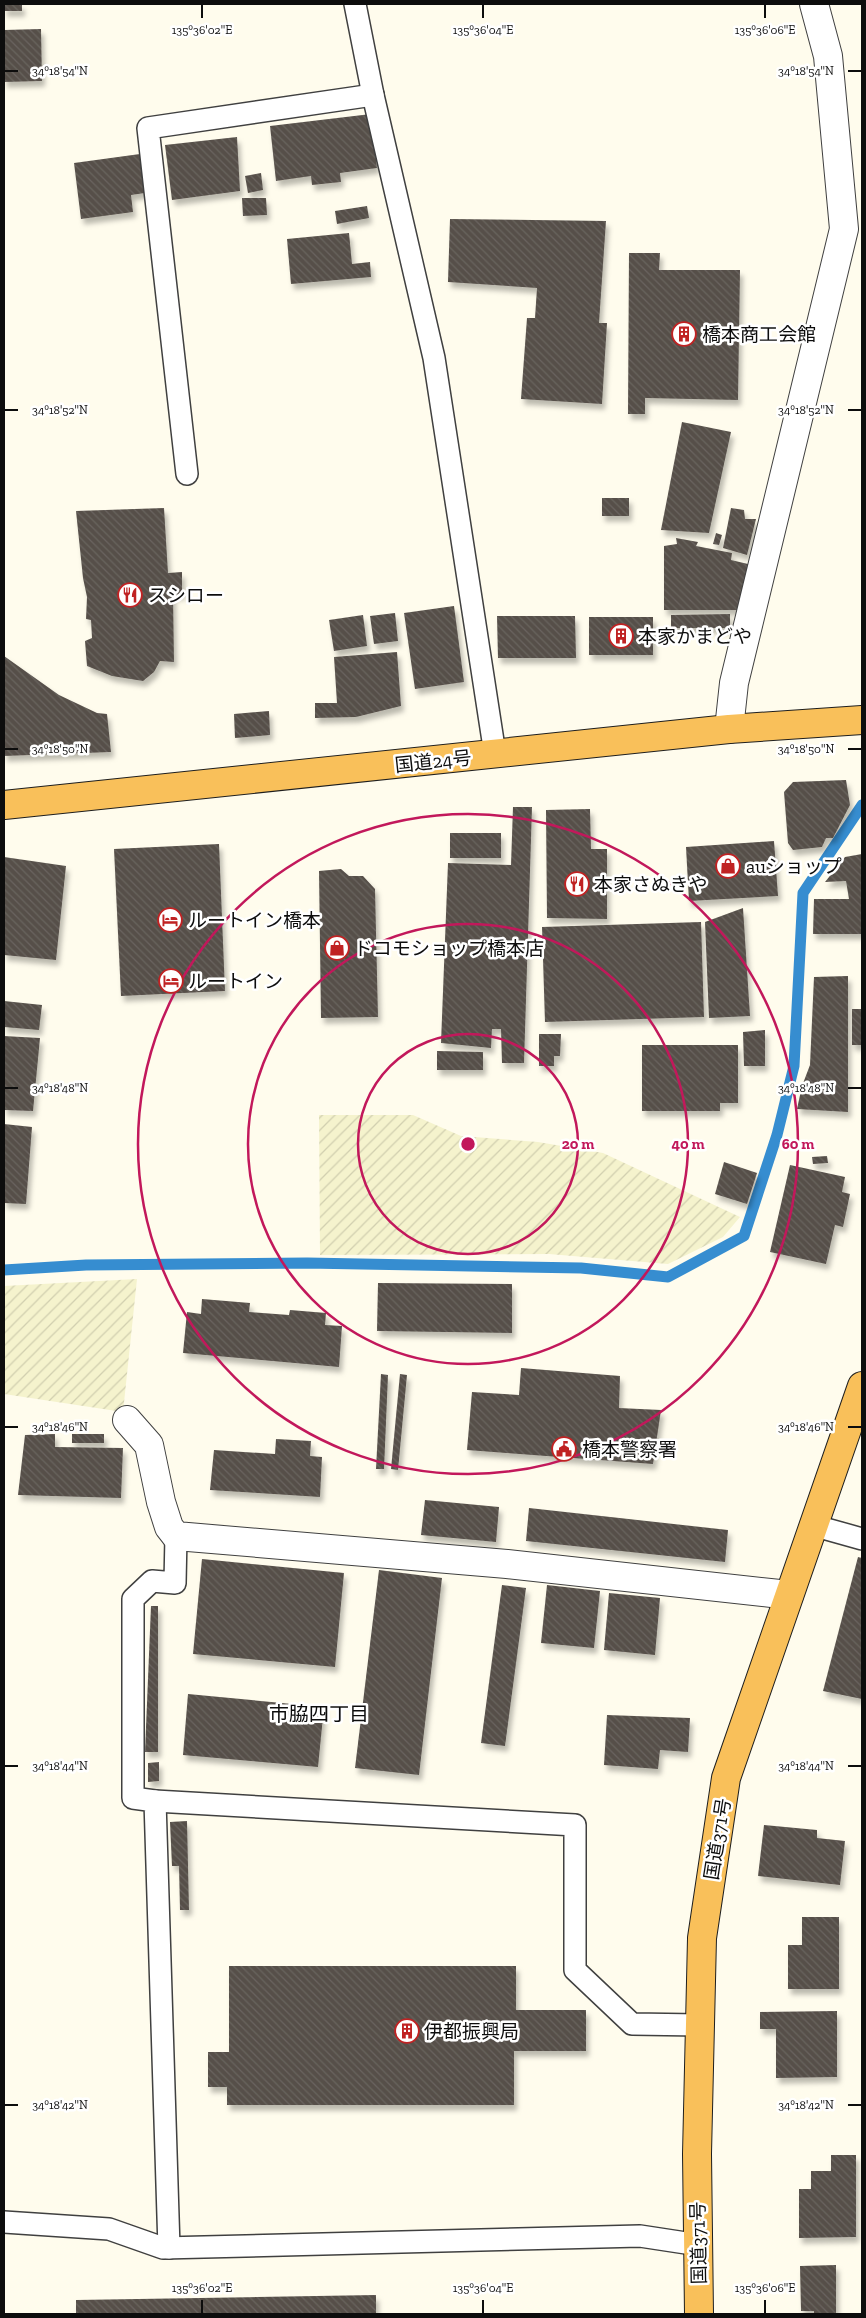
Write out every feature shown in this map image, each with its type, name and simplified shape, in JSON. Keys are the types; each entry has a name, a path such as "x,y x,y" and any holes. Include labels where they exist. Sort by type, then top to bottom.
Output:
{"highway":[{"name":"国道24号","path":"4,805 729,729 862,720"},
{"name":"国道371号","path":"699,2314 696,2154 702,1938 726,1778 812,1525 862,1386"}],"street":[{"path":"729,729 734,683 844,229 828,56 814,4"},
{"path":"128,1420 149,1445 161,1502 176,1536 507,1564 789,1595"}],"lane":[{"path":"355,4 372,95 434,358 495,754"},
{"path":"187,474 148,128 372,95"},
{"path":"812,1525 862,1539"},
{"path":"176,1536 175,1583 152,1582 133,1599 133,1798 575,1825 575,1970 632,2024 700,2025"},
{"path":"155,1800 170,2248"},
{"path":"4,2222 109,2229 163,2248 640,2236 698,2245"}],"shaded area":[{"path":"319,1115 413,1115 461,1136 538,1142 603,1153 740,1217 723,1237 668,1264 549,1254 320,1255"},
{"path":"137,1279 123,1412 4,1394 4,1286"}],"building":[{"path":"4,4 22,4 22,11 4,11"},
{"path":"41,29 42,81 4,82 4,30"},
{"path":"371,114 377,168 340,173 341,182 312,185 311,176 276,181 270,126"},
{"path":"237,137 240,191 172,200 165,145"},
{"path":"140,154 145,193 131,195 133,212 81,219 74,163"},
{"path":"261,173 263,190 248,193 245,176"},
{"path":"242,198 266,198 267,215 243,216"},
{"path":"367,206 369,218 337,224 335,211"},
{"path":"450,219 606,221 599,323 607,323 602,404 521,399 527,318 535,318 537,288 448,282"},
{"path":"349,233 352,264 370,262 371,277 291,284 287,239"},
{"name":"橋本商工会館","path":"629,253 660,253 659,270 740,270 738,400 645,398 645,414 628,414"},
{"path":"682,422 731,432 709,533 661,530"},
{"path":"602,498 629,498 629,516 602,516"},
{"name":"スシロー","path":"164,508 168,573 182,572 182,595 173,594 174,662 160,661 154,672 143,681 112,676 87,666 85,641 92,638 91,620 86,619 87,597 83,578 76,511"},
{"path":"731,508 744,510 745,519 756,519 747,555 723,548"},
{"path":"716,533 722,535 719,545 713,544"},
{"path":"676,538 698,542 696,546 732,553 731,560 748,564 741,610 664,610 664,546 677,544"},
{"path":"454,606 464,682 415,689 404,613"},
{"path":"395,613 398,641 374,644 370,616"},
{"path":"730,614 730,628 671,628 671,615"},
{"path":"363,615 367,646 334,651 329,620"},
{"path":"497,616 575,616 576,658 498,658"},
{"name":"本家かまどや","path":"589,617 653,617 653,655 589,655"},
{"path":"397,652 401,706 356,717 315,718 315,703 337,703 334,657"},
{"path":"4,656 59,695 97,713 107,714 111,752 4,756"},
{"path":"269,711 270,735 235,738 234,714"},
{"path":"846,780 850,805 833,838 826,838 822,847 793,850 788,843 784,792 793,782"},
{"path":"513,807 532,807 524,1063 502,1063 501,1029 492,1029 491,1048 441,1043 448,863 511,865"},
{"name":"本家さぬきや","path":"590,809 591,849 607,849 607,919 547,918 546,810"},
{"path":"450,833 501,833 501,858 450,858"},
{"path":"774,841 778,896 689,901 686,847"},
{"name":"ルートイン橋本","path":"219,844 225,991 121,996 114,849"},
{"path":"862,854 862,934 813,934 814,899 849,899 846,881 825,882 845,857"},
{"path":"4,857 66,866 56,960 4,955"},
{"path":"341,869 349,876 363,876 375,889 378,1017 321,1018 319,871"},
{"path":"743,908 750,1016 709,1018 705,922"},
{"path":"701,922 704,1017 545,1022 542,927"},
{"path":"848,976 848,1112 797,1109 802,1086 810,1065 814,977"},
{"path":"4,1001 42,1005 39,1030 4,1027"},
{"path":"852,1009 862,1009 862,1045 852,1045"},
{"path":"765,1030 765,1066 744,1066 743,1032"},
{"path":"539,1034 561,1034 560,1056 554,1056 554,1066 539,1066"},
{"path":"4,1036 40,1038 33,1111 4,1110"},
{"path":"642,1045 738,1045 738,1103 720,1103 720,1111 642,1111"},
{"path":"437,1051 483,1052 483,1070 437,1070"},
{"path":"4,1124 32,1127 26,1204 4,1203"},
{"path":"827,1156 828,1163 813,1164 812,1157"},
{"path":"724,1162 757,1173 747,1204 715,1194"},
{"path":"790,1165 845,1177 842,1192 850,1194 843,1227 835,1225 826,1264 770,1252"},
{"path":"378,1283 512,1284 512,1333 377,1331"},
{"path":"202,1299 250,1303 249,1312 289,1315 290,1310 326,1313 325,1325 342,1326 339,1367 183,1353 187,1312 201,1314"},
{"name":"橋本警察署","path":"521,1368 620,1376 619,1408 661,1410 653,1464 467,1450 472,1392 519,1395"},
{"path":"381,1374 388,1375 384,1469 376,1469"},
{"path":"400,1374 407,1375 398,1470 391,1469"},
{"path":"55,1434 55,1447 123,1448 121,1498 18,1495 25,1435"},
{"path":"72,1434 104,1434 104,1443 72,1443"},
{"path":"276,1439 311,1441 310,1456 322,1457 320,1497 210,1490 214,1450 275,1454"},
{"path":"425,1500 499,1507 496,1542 421,1535"},
{"path":"529,1508 728,1530 725,1562 526,1541"},
{"path":"858,1557 862,1558 862,1699 823,1691"},
{"path":"202,1559 344,1573 335,1667 193,1654"},
{"path":"379,1570 442,1578 419,1775 355,1768"},
{"path":"502,1585 526,1588 505,1746 481,1743"},
{"path":"547,1585 600,1591 594,1648 541,1643"},
{"path":"609,1593 660,1598 655,1655 604,1650"},
{"path":"151,1606 158,1606 158,1752 145,1752"},
{"path":"188,1694 324,1707 318,1767 183,1755"},
{"path":"607,1715 690,1718 688,1752 660,1750 658,1769 604,1765"},
{"path":"159,1762 159,1781 148,1782 148,1763"},
{"path":"187,1821 189,1910 180,1910 179,1866 172,1866 170,1822"},
{"path":"764,1825 817,1830 817,1838 845,1841 840,1885 758,1876"},
{"path":"802,1917 839,1917 839,1989 788,1989 788,1945 802,1945"},
{"name":"伊都振興局","path":"229,1966 516,1966 516,2010 586,2010 586,2051 514,2051 514,2105 227,2105 227,2087 208,2087 208,2052 229,2052"},
{"path":"837,2011 837,2077 776,2078 776,2029 760,2029 760,2012"},
{"path":"831,2155 856,2155 856,2237 799,2238 799,2189 811,2189 811,2171 831,2171"},
{"path":"836,2265 836,2314 814,2314 814,2311 801,2311 800,2266"},
{"path":"376,2295 376,2314 76,2314 76,2300"}],"waterway":[{"path":"4,1270 86,1265 307,1263 581,1268 668,1277 744,1236 777,1135 794,1066 803,893 862,805"}],"place":[{"name":"橋本商工会館","path":"684,334"},
{"name":"スシロー","path":"130,595"},
{"name":"本家かまどや","path":"621,636"},
{"name":"auショップ","path":"728,866"},
{"name":"本家さぬきや","path":"577,884"},
{"name":"ルートイン橋本","path":"170,920"},
{"name":"ドコモショップ橋本店","path":"337,948"},
{"name":"ルートイン","path":"171,981"},
{"name":"橋本警察署","path":"564,1449"},
{"name":"伊都振興局","path":"407,2031"}],"district":[{"name":"市脇四丁目","path":"319,1714"}]}
